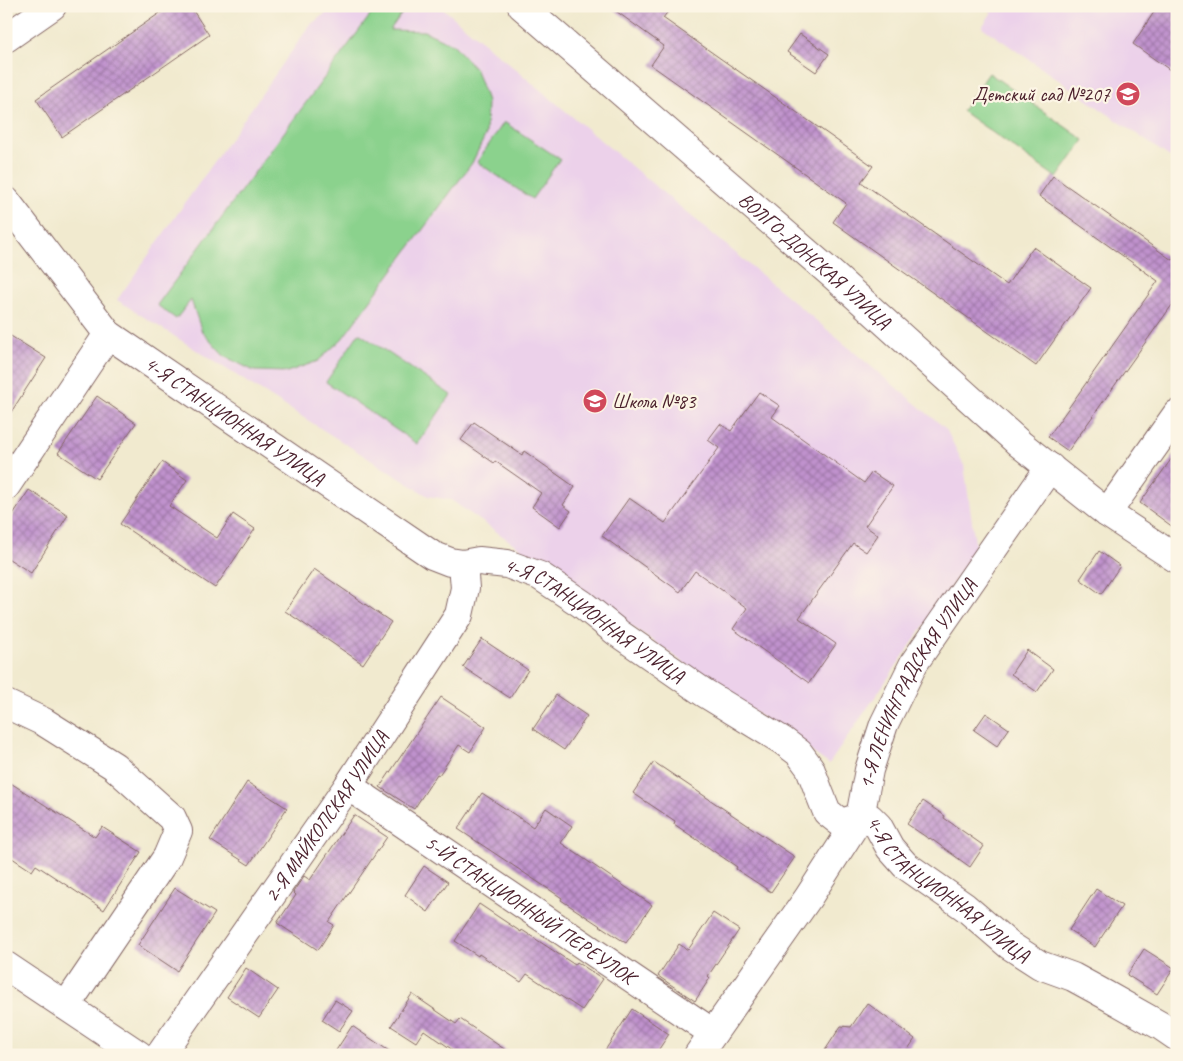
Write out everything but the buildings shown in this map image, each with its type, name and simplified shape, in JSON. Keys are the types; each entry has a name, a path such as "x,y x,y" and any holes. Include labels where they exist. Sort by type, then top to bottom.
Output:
{"street":[{"path":"6,38 52,6"},
{"name":"ВОЛГО-ДОНСКАЯ УЛИЦА","path":"522,6 826,270 1013,437 1107,513 1177,559"},
{"name":"4-Я СТАНЦИОННАЯ УЛИЦА","path":"6,201 108,334 432,554 450,562 463,564 479,562 507,564 540,576 582,604 618,633 703,692 784,741 800,753 810,768 827,812 841,823 860,817 870,818 878,826 890,848 905,865 965,907 1009,945 1040,965 1073,977 1161,1026 1177,1038"},
{"path":"6,486 108,334"},
{"path":"1107,513 1177,414"},
{"name":"1-Я ЛЕНИНГРАДСКАЯ УЛИЦА","path":"698,1055 808,898 860,817 869,770 884,724 914,663 1050,467"},
{"name":"2-Я МАЙКОПСКАЯ УЛИЦА","path":"160,1055 348,786 459,615 465,588 463,564"},
{"path":"6,704 44,722 114,766 172,818 178,831 167,858 66,1006"},
{"name":"5-Й СТАНЦИОННЫЙ ПЕРЕУЛОК","path":"348,786 713,1033"},
{"path":"6,966 139,1055"}],"shaded area":[{"name":"Школа №83","path":"335,6 440,6 946,429 964,465 976,550 829,764 451,500 428,496 117,300 310,25"},
{"name":"Детский сад №207","path":"983,6 1177,6 1177,162 982,27 992,12"}],"green space":[{"path":"377,6 407,6 390,30 424,31 454,45 476,70 487,101 486,134 472,163 342,339 318,361 287,372 254,371 224,356 202,332 191,300 176,319 157,305"},
{"path":"989,73 1084,140 1057,178 962,111"},
{"path":"504,122 560,159 532,199 477,162"},
{"path":"359,333 451,395 417,444 326,382"}],"place":[{"name":"Детский сад №207","path":"1128,94"},
{"name":"Школа №83","path":"595,401"}]}
